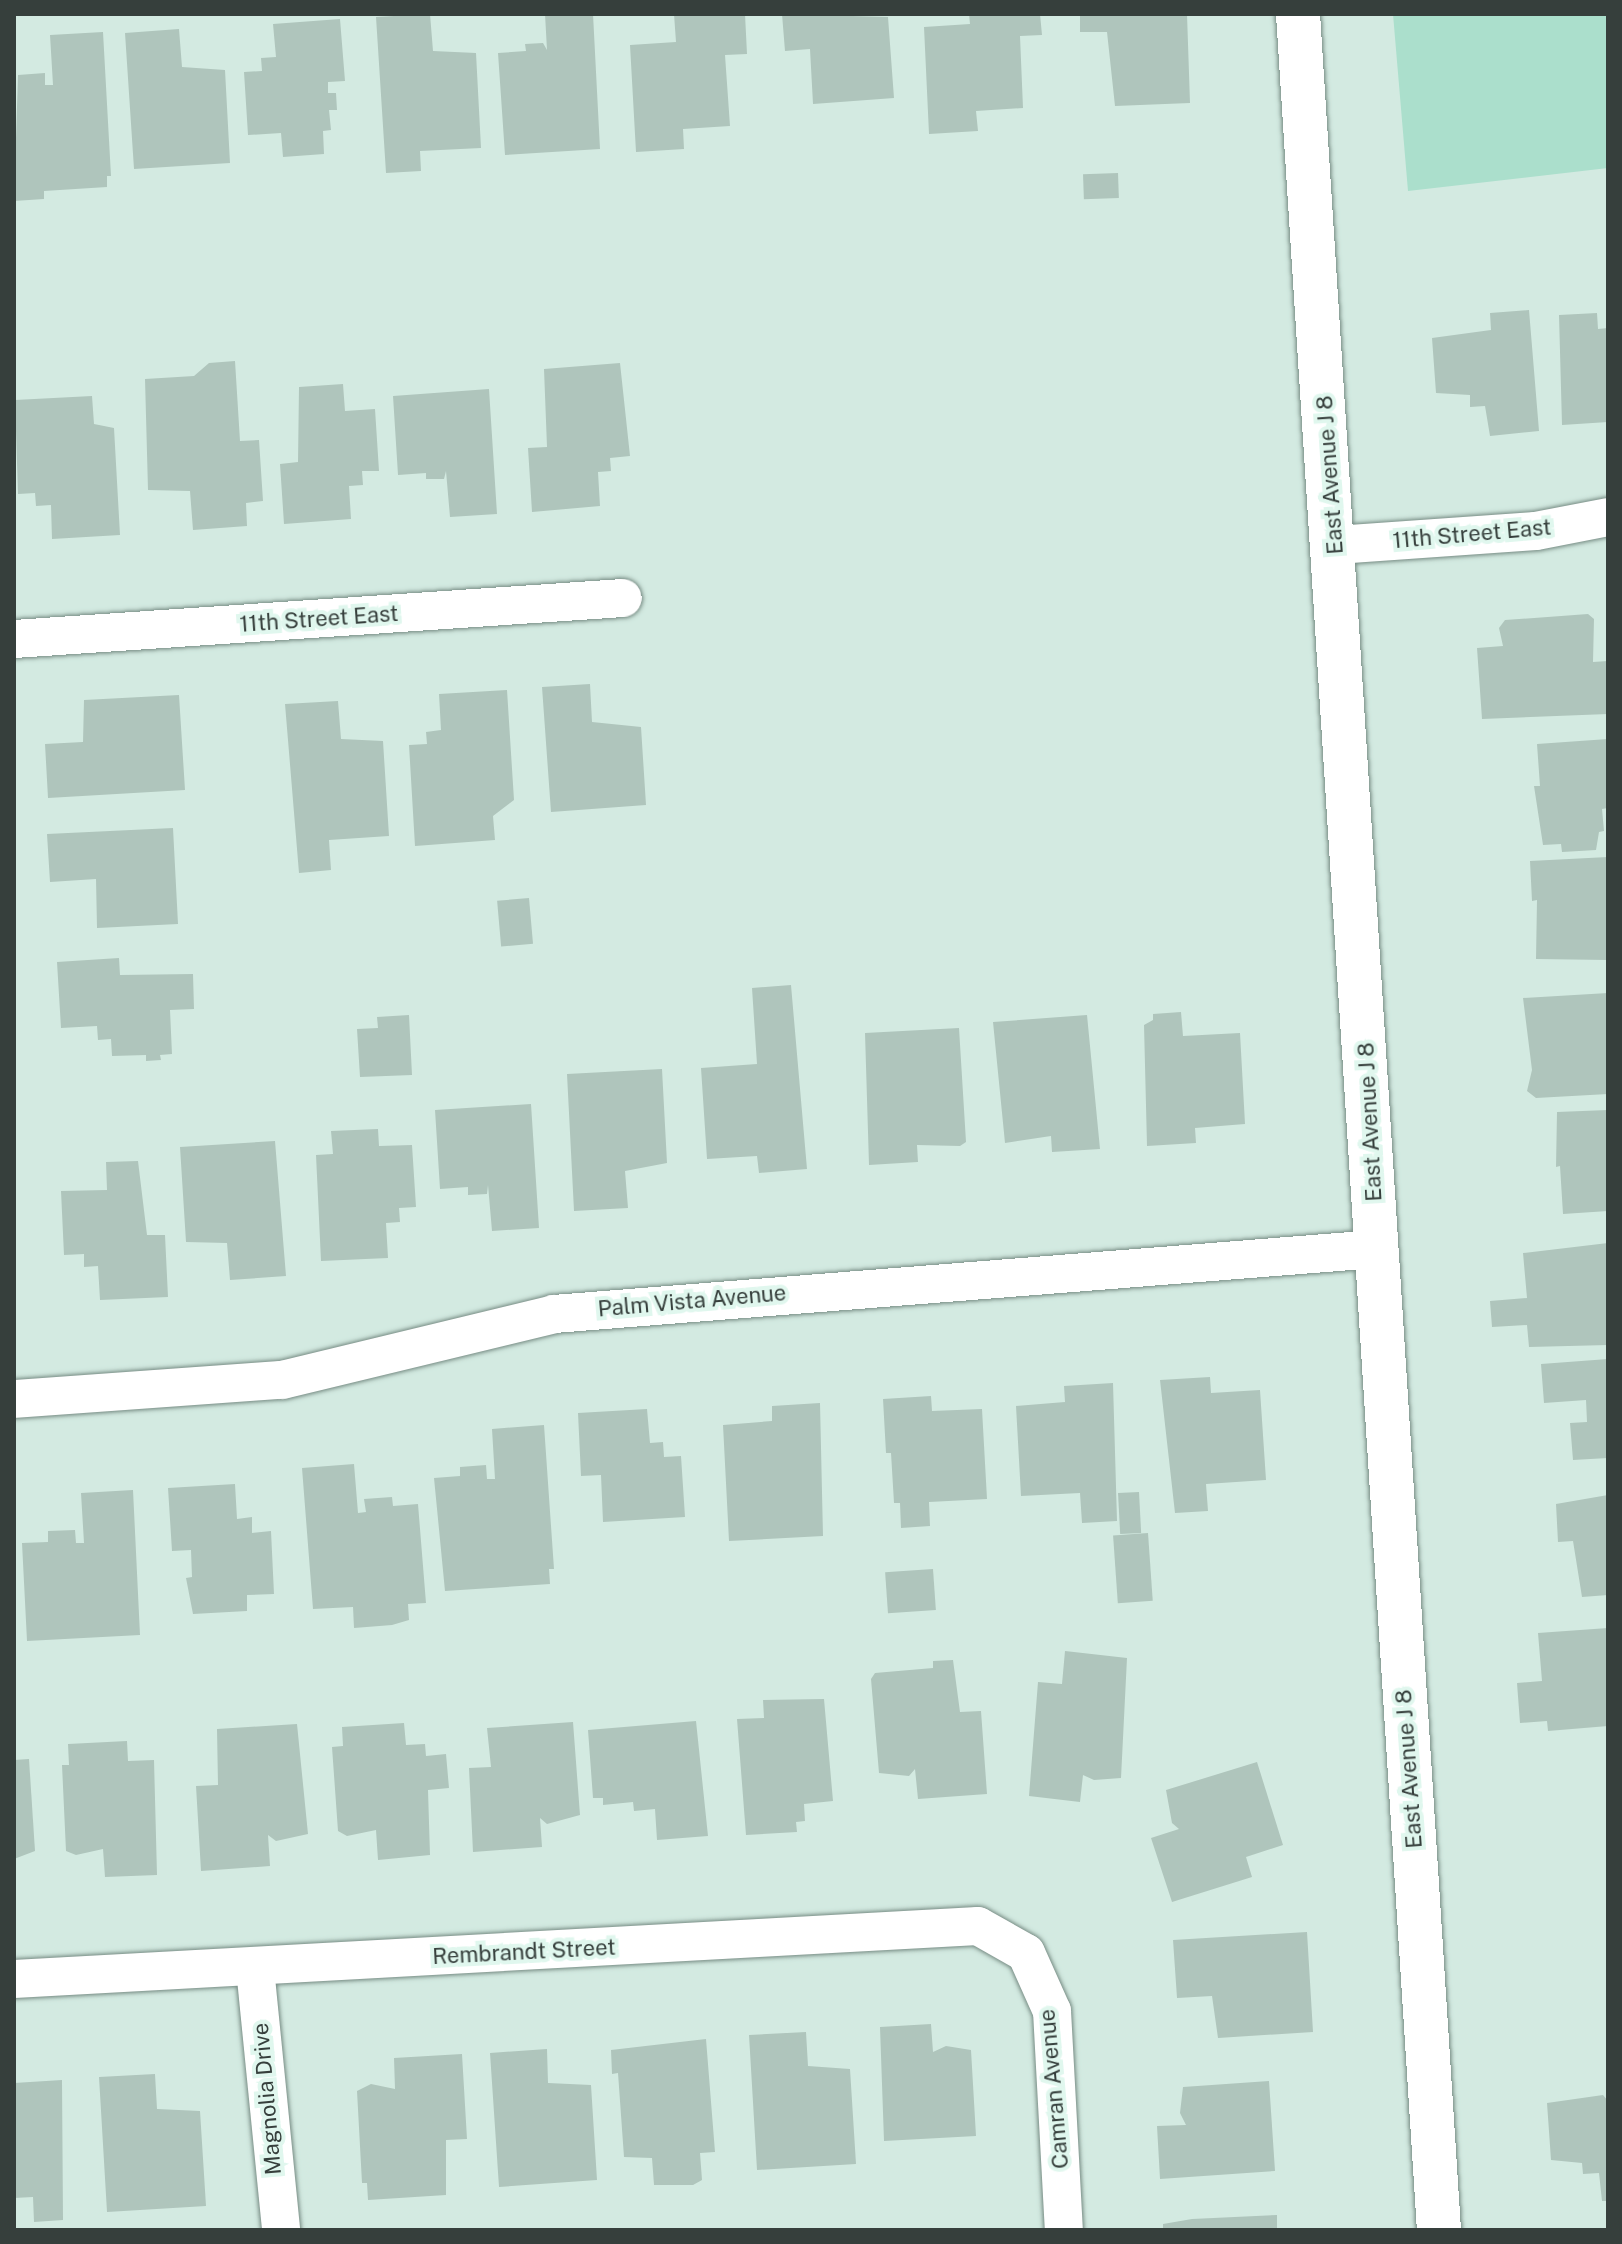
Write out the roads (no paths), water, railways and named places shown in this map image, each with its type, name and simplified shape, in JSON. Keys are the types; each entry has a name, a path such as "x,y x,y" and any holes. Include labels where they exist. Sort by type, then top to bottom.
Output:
{"street":[{"name":"East Avenue J 8","path":"1298,14 1336,545 1439,2230"},
{"name":"11th Street East","path":"1336,545 1536,531 1608,517"},
{"name":"11th Street East","path":"14,639 623,598"},
{"name":"Palm Vista Avenue","path":"14,1399 282,1380 554,1314 1377,1249"},
{"name":"Rembrandt Street","path":"14,1979 978,1926 1026,1953"},
{"name":"Camran Avenue","path":"1026,1953 1052,2011 1064,2230"},
{"name":"Magnolia Drive","path":"255,1968 281,2230"}]}
